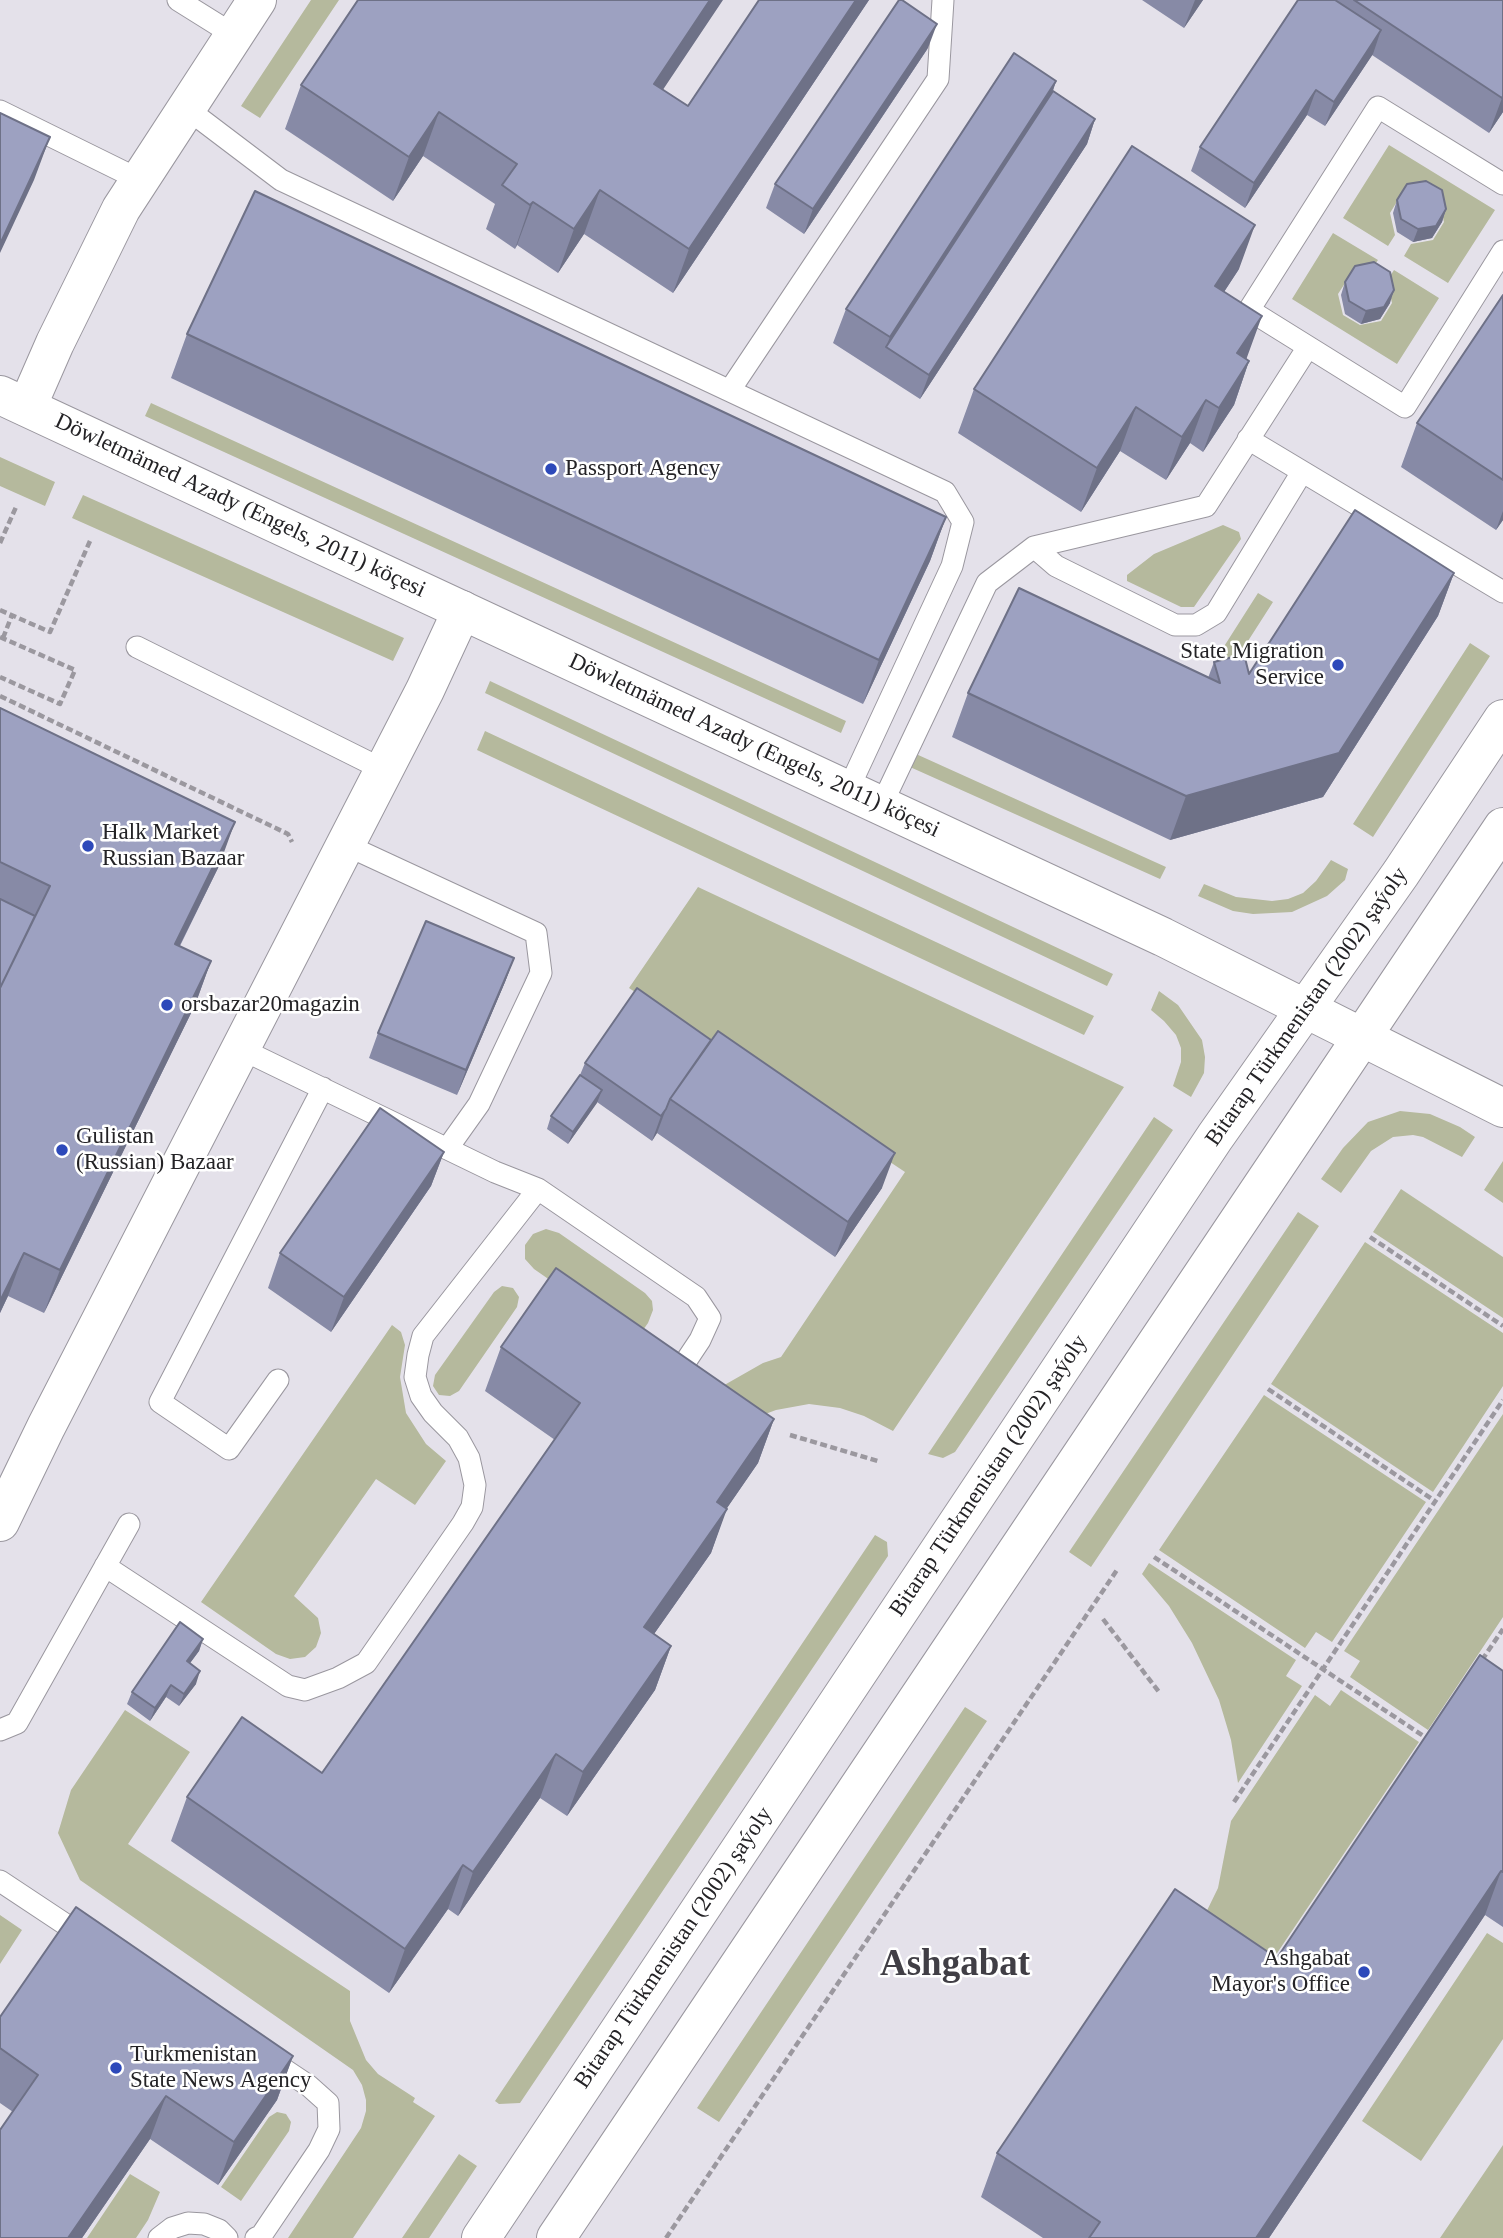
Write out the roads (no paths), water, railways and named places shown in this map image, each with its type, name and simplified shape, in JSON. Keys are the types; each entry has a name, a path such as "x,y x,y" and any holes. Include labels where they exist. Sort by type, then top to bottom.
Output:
{"street":[{"path":"13,401 55,343 121,209 257,0"},
{"name":"Döwletmämed Azady (Engels, 2011) köçesi","path":"13,401 1163,937 1503,1108"},
{"path":"0,1522 46,1427 425,690 463,610"},
{"name":"Bitarap Türkmenistan (2002) şaýoly","path":"481,2238 1199,1160 1401,873 1503,719"},
{"path":"556,2238 1503,827"}],"lane":[{"path":"178,0 234,36"},
{"path":"730,390 937,79 943,0"},
{"path":"1503,184 1378,107 1249,310 1405,407 1503,251"},
{"path":"187,108 281,180 945,492 963,522 952,566 864,798"},
{"path":"0,111 140,180"},
{"path":"864,798 987,583 1034,547 1206,506 1308,347"},
{"path":"1248,439 1503,592"},
{"path":"1034,547 1056,566 1175,625 1196,625 1216,613 1302,472"},
{"path":"136,647 384,770"},
{"path":"345,845 536,933 541,973 479,1104 447,1149"},
{"path":"241,1049 495,1172 538,1189 696,1297 710,1318 700,1340 678,1373"},
{"path":"278,1380 229,1449 160,1402 323,1088"},
{"path":"105,1566 288,1686 305,1690 338,1678 366,1663 472,1507 475,1485 469,1458 458,1438 421,1396 415,1377 423,1336 538,1189"},
{"path":"0,1730 18,1723 129,1524"},
{"path":"0,1881 103,1949"},
{"path":"252,2048 309,2086 328,2103 329,2129 319,2150 261,2236 256,2238"},
{"path":"159,2238 172,2228 188,2223 204,2224 219,2230 227,2238"}],"place":[{"name":"Passport Agency","path":"551,469"},
{"name":"State Migration Service","path":"1338,665"},
{"name":"Halk Market Russian Bazaar","path":"88,846"},
{"name":"orsbazar20magazin","path":"167,1005"},
{"name":"Gulistan (Russian) Bazaar","path":"62,1150"},
{"name":"Ashgabat Mayor's Office","path":"1364,1972"},
{"name":"Turkmenistan State News Agency","path":"116,2068"}],"district":[{"name":"Ashgabat","path":"955,1965"}]}
